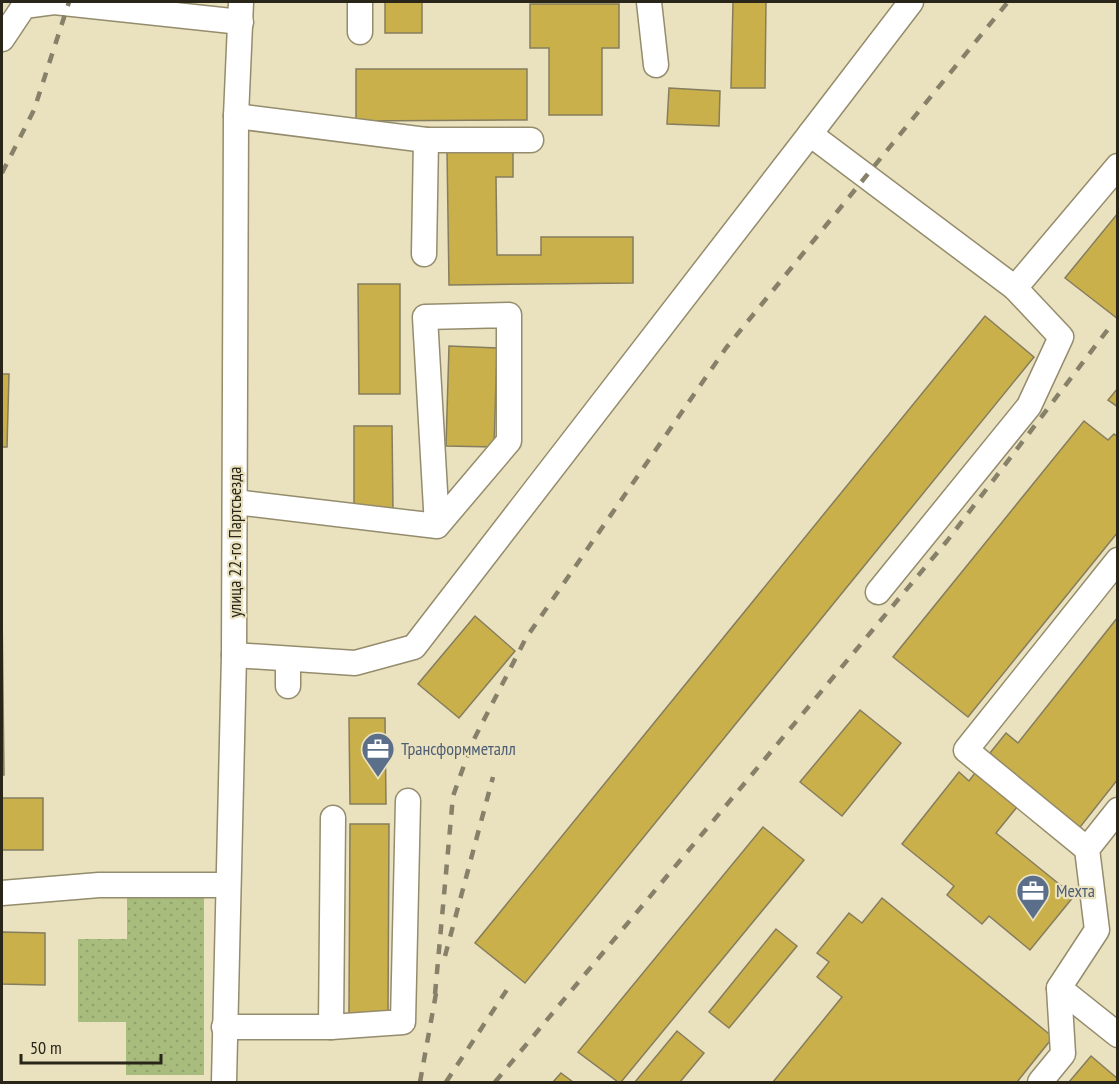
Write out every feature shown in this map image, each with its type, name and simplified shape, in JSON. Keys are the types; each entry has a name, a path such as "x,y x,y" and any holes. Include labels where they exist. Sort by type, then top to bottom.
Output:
{"street":[{"path":"2,39 24,6 54,2 241,12"},
{"path":"360,2 360,32"},
{"path":"649,2 656,65"},
{"path":"234,655 355,663 414,647 911,2"},
{"name":"улица 22-го Партсъезда","path":"224,1083 234,655 236,116 241,12"},
{"path":"236,116 426,140 531,140"},
{"path":"810,134 1015,288 1061,337 1029,406 878,592"},
{"path":"424,254 426,140"},
{"path":"1015,288 1118,166"},
{"path":"509,315 509,441 437,526 425,317 509,315"},
{"path":"235,502 437,526"},
{"path":"1040,1083 1063,1054 1059,988 1097,930 1087,849 966,750 1118,560"},
{"path":"288,660 288,686"},
{"path":"224,1027 331,1027 403,1022 408,801"},
{"path":"1087,849 1118,810"},
{"path":"331,1027 333,818"},
{"path":"2,893 99,885 227,885"},
{"path":"1059,988 1118,1035"}],"green space":[{"path":"127,890 204,891 204,1075 126,1075 126,1022 78,1022 78,939 127,939"}],"building":[{"path":"385,2 422,2 422,33 385,33"},
{"path":"733,2 766,2 765,88 731,88"},
{"path":"530,4 619,4 619,48 602,48 602,115 549,115 549,48 530,48"},
{"path":"356,69 527,69 527,120 356,121"},
{"path":"669,88 720,91 719,126 667,124"},
{"path":"513,149 513,177 496,177 497,255 541,255 541,237 633,237 633,283 449,285 447,150"},
{"path":"1118,213 1118,319 1065,278"},
{"path":"358,284 400,284 400,394 359,394"},
{"path":"985,316 1034,357 525,983 475,943"},
{"path":"449,346 497,348 494,447 446,446"},
{"path":"2,374 9,374 7,447 2,447"},
{"path":"1118,388 1118,407 1108,400"},
{"path":"1084,421 1108,440 1114,434 1118,437 1118,532 968,717 893,657"},
{"path":"354,426 392,426 393,510 354,510"},
{"path":"2,608 4,775 2,775"},
{"path":"475,616 515,651 459,718 418,684"},
{"path":"1118,617 1118,779 1077,831 995,766 999,761 990,753 1006,733 1018,743"},
{"path":"860,710 901,743 842,816 800,782"},
{"path":"349,718 385,718 386,804 350,804"},
{"path":"959,772 969,781 975,773 1017,807 996,833 1074,896 1030,950 989,916 982,924 947,895 954,886 902,844"},
{"path":"2,798 43,798 43,850 2,850"},
{"path":"350,824 389,824 388,1013 349,1013"},
{"path":"763,827 804,860 621,1082 618,1082 578,1052"},
{"path":"882,898 1053,1037 1017,1082 773,1082 842,997 817,977 829,962 817,953 849,913 862,923"},
{"path":"776,929 797,946 729,1028 709,1012"},
{"path":"2,932 45,933 45,985 2,984"},
{"path":"677,1031 704,1053 680,1082 635,1082"},
{"path":"1091,1056 1118,1079 1118,1082 1069,1082"},
{"path":"561,1073 573,1082 553,1082"}],"railway":[{"path":"2,173 34,110 69,2"},
{"path":"435,994 453,796 472,743 526,638 726,348 1008,2"},
{"path":"495,1082 947,541 1109,328"},
{"path":"445,956 493,777"},
{"path":"446,1082 512,982"},
{"path":"420,1082 437,988"}],"place":[{"name":"Трансформметалл","path":"378,778"},
{"name":"Мехта","path":"1033,920"}]}
